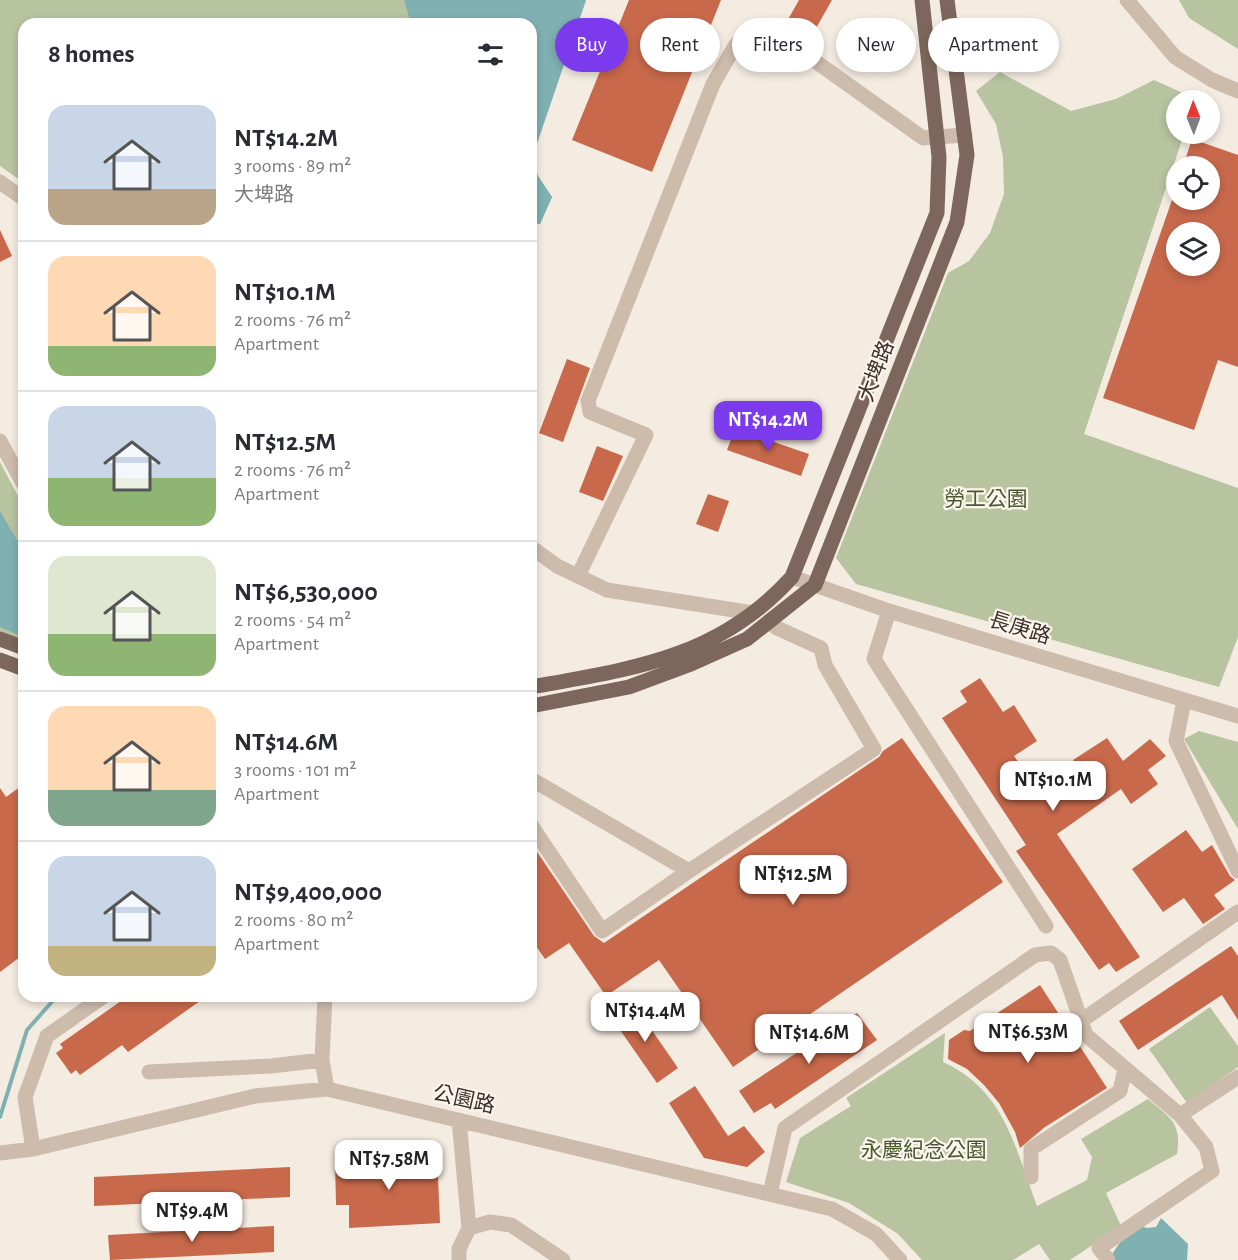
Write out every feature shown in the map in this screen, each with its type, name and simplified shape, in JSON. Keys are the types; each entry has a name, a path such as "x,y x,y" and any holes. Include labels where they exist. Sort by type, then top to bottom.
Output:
{"main road":[{"name":"大埤路","path":"537,686 622,671 675,656 728,630 771,600 792,577 937,213 939,157 922,0"},
{"name":"大埤路","path":"537,705 629,687 691,664 747,639 815,585 957,222 967,156 947,0"},
{"path":"0,639 18,646"},
{"path":"0,660 18,667"}],"street":[{"path":"1127,0 1175,57 1212,80 1238,91"},
{"path":"578,576 646,435 590,412 588,401 712,84 735,46 751,29 770,29 923,138 965,135"},
{"path":"0,182 18,196"},
{"path":"0,441 18,474"},
{"path":"537,551 557,566 607,590 753,613"},
{"name":"長庚路","path":"792,577 889,611 1238,716"},
{"path":"889,611 874,659 1046,926"},
{"path":"537,834 602,931 874,749 825,665 821,648 777,628 770,622"},
{"path":"1184,701 1176,741 1238,872"},
{"path":"537,782 689,871"},
{"path":"1081,1021 1238,912"},
{"path":"770,1194 786,1128 1035,955 1051,953 1060,960 1086,1035 1180,1115 1206,1147 1212,1171 1099,1248 1108,1260"},
{"path":"33,1149 25,1097 47,1036 95,1002"},
{"path":"325,1002 322,1060 327,1089"},
{"path":"149,1072 271,1066 322,1060"},
{"path":"1031,1177 1031,1149 1120,1091 1125,1069"},
{"path":"1180,1115 1238,1077"},
{"name":"公園路","path":"4,1153 33,1149 255,1096 327,1089 832,1209 876,1234 900,1260"},
{"path":"459,1120 469,1228 459,1249 459,1260"},
{"path":"469,1228 490,1222 511,1225 563,1260"}],"green space":[{"path":"0,0 586,0 580,18 555,18 555,72 561,72 537,143 537,18 18,18 18,179 0,166"},
{"path":"1179,0 1238,0 1238,49 1189,18"},
{"name":"勞工公園","path":"1000,72 1071,111 1116,99 1154,80 1176,90 1166,90 1166,144 1181,144 1177,156 1166,156 1166,188 1084,434 1238,488 1238,637 1219,687 856,584 836,558 948,273 969,261 990,233 1004,194 1003,157 996,124 976,91"},
{"path":"537,173 552,197 540,224 537,224"},
{"path":"0,462 18,496 18,640 0,632"},
{"path":"1199,731 1238,742 1238,829 1184,739"},
{"path":"1210,1007 1238,1046 1238,1067 1187,1103 1149,1049"},
{"name":"永慶紀念公園","path":"945,1033 943,1062 964,1074 981,1088 994,1105 1014,1142 1037,1206 1087,1180 1092,1157 1081,1139 1148,1099 1173,1122 1178,1135 1177,1154 1106,1193 1121,1226 1070,1260 1050,1260 1039,1244 1013,1260 922,1260 898,1234 849,1203 786,1182 800,1138 851,1106 846,1098"}],"water":[{"path":"404,0 586,0 580,18 555,18 555,72 561,72 537,143 537,18 409,18"},
{"path":"537,173 552,197 540,224 537,224"},
{"path":"0,511 18,542 18,634 0,627"},
{"path":"1161,1218 1188,1244 1187,1260 1111,1260 1110,1257 1121,1241 1136,1224 1147,1228 1156,1227"}],"building":[{"path":"629,0 721,0 714,18 640,18 640,72 692,72 652,172 572,140 600,72 628,72 628,18 622,18"},
{"path":"799,0 832,0 822,18 789,18"},
{"path":"1190,144 1206,144 1238,155 1238,367 1218,360 1194,430 1103,398 1169,210 1220,210 1220,156 1186,156"},
{"path":"0,230 12,256 0,262"},
{"path":"567,359 590,368 563,442 539,433"},
{"path":"735,429 809,454 801,476 727,450"},
{"path":"597,446 623,456 603,501 579,492"},
{"path":"708,494 729,501 718,532 696,524"},
{"path":"980,678 1003,712 1014,705 1037,741 1014,756 1051,806 1088,781 1073,760 1107,738 1123,761 1150,739 1166,756 1148,770 1158,784 1131,804 1121,789 1057,834 1140,957 1116,972 1109,963 1099,970 1016,851 1026,845 942,718 967,702 960,691"},
{"path":"902,738 1003,882 733,1067 659,960 606,996 569,943 545,959 537,948 537,852 594,936 604,943 879,757 883,751"},
{"path":"0,788 6,797 18,788 18,958 0,972"},
{"path":"1186,830 1202,852 1212,845 1230,876 1235,880 1214,895 1225,909 1203,924 1184,898 1163,912 1132,869"},
{"path":"1231,946 1238,956 1238,1020 1222,995 1138,1050 1119,1021"},
{"path":"1040,985 1107,1088 1045,1127 1020,1148 1015,1132 999,1103 967,1069 948,1059 949,1040 964,1030 970,1031"},
{"path":"120,1002 199,1002 128,1052 122,1045 80,1075 76,1070 71,1074 56,1053 63,1048 60,1044"},
{"path":"633,1003 678,1068 657,1083 611,1017"},
{"path":"857,1013 877,1040 775,1109 771,1103 754,1113 739,1091"},
{"path":"695,1086 728,1136 744,1126 765,1152 747,1167 704,1158 669,1103"},
{"path":"437,1154 440,1223 349,1228 349,1205 336,1205 335,1161"},
{"path":"290,1167 290,1197 94,1206 94,1177"},
{"path":"274,1226 274,1252 110,1260 108,1235"}],"waterway":[{"path":"0,1117 27,1030 52,1002"}]}
